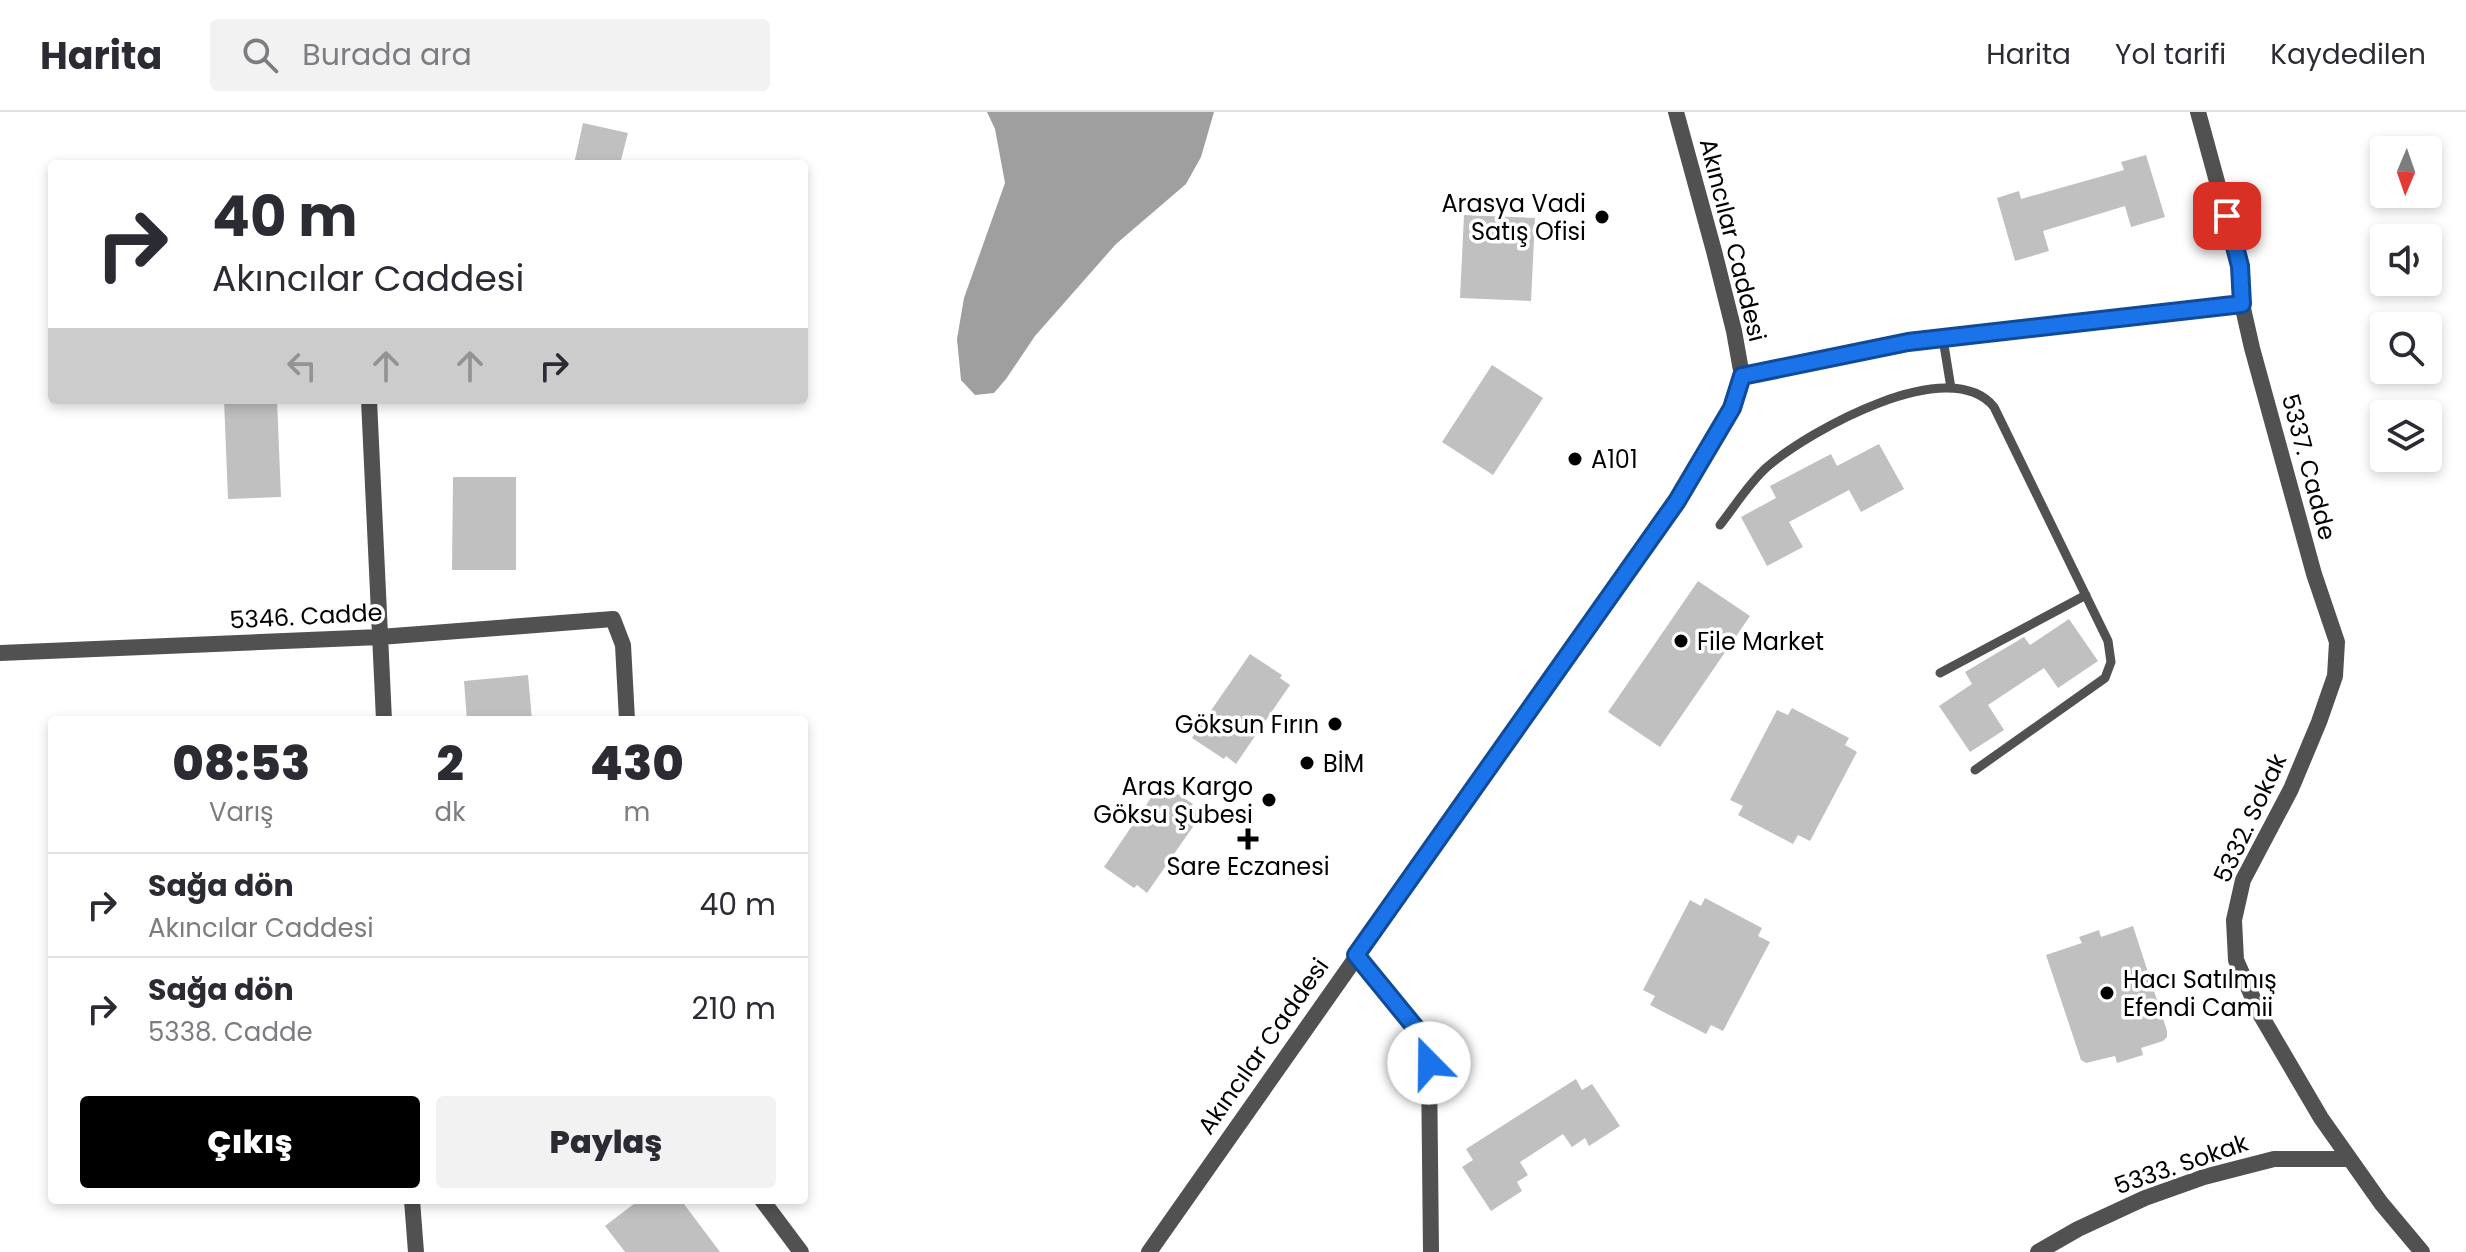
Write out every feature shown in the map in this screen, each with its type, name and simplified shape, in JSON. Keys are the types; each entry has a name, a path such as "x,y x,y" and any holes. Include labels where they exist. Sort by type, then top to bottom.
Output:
{"street":[{"name":"Akıncılar Caddesi","path":"1149,1252 1677,501 1732,408 1742,376 1718,264 1676,112"},
{"name":"5337. Cadde","path":"2198,112 2240,266 2242,304 2252,348 2314,574 2337,642"},
{"path":"1742,376 1908,342 2242,304"},
{"path":"369,404 384,716"},
{"name":"5346. Cadde","path":"0,653 380,637 613,619 623,645 627,716"},
{"name":"5332. Sokak","path":"2337,642 2335,676 2319,722 2291,789 2243,880 2234,920 2236,960 2260,1014 2321,1118 2381,1203 2422,1252"},
{"path":"1356,955 1423,1037 1429,1063 1431,1252"},
{"name":"5333. Sokak","path":"2038,1252 2078,1229 2145,1198 2204,1177 2274,1159 2349,1159"},
{"path":"412,1204 416,1252"},
{"path":"765,1204 801,1252"}],"lane":[{"path":"1943,339 1951,388"},
{"path":"1720,525 1765,468 1839,418 1865,407 1937,388 1969,389 1985,396 1994,407 2108,641 2111,662 2105,678 1975,770"},
{"path":"1940,673 2086,595"}],"shaded area":[{"path":"987,112 1214,112 1201,157 1186,184 1116,244 1035,336 994,393 975,395 961,380 957,339 964,298 1005,183 995,129"}],"building":[{"path":"583,123 628,133 621,160 575,160"},
{"path":"2146,155 2165,217 2131,227 2125,206 2043,231 2049,251 2015,261 1997,198 2019,191 2021,199 2124,170 2121,162"},
{"path":"1464,215 1535,218 1531,301 1460,298"},
{"path":"1492,365 1543,398 1493,475 1442,442"},
{"path":"224,404 277,404 281,497 228,499"},
{"path":"1879,444 1904,489 1861,512 1849,490 1789,522 1803,547 1767,566 1741,517 1776,498 1770,486 1831,454 1837,466"},
{"path":"453,477 516,477 516,570 452,570"},
{"path":"1698,581 1750,616 1660,747 1608,712"},
{"path":"2069,619 2098,661 2058,688 2044,668 1988,705 2004,730 1970,752 1939,706 1972,684 1965,672 2024,637 2030,645"},
{"path":"1250,654 1282,675 1280,678 1290,685 1236,764 1192,738"},
{"path":"528,675 532,716 467,716 464,681"},
{"path":"1792,708 1849,738 1845,745 1857,752 1810,841 1798,835 1793,844 1738,815 1743,806 1730,800 1777,710 1788,715"},
{"path":"1161,783 1193,804 1191,807 1201,815 1147,893 1137,885 1134,888 1104,867"},
{"path":"1705,898 1762,928 1758,936 1770,942 1723,1031 1711,1025 1706,1034 1650,1005 1655,996 1643,990 1690,900 1701,906"},
{"name":"Hacı Satılmış Efendi Camii","path":"2133,926 2167,1037 2141,1048 2143,1055 2117,1063 2115,1056 2086,1063 2081,1060 2046,955 2082,943 2079,937 2099,930 2101,937"},
{"path":"1576,1079 1582,1090 1592,1084 1620,1126 1589,1146 1585,1138 1572,1147 1563,1134 1520,1162 1528,1175 1517,1182 1522,1191 1491,1211 1462,1167 1473,1160 1466,1149"},
{"path":"634,1204 684,1204 720,1252 625,1252 605,1226"}],"place":[{"name":"Arasya Vadi Satış Ofisi","path":"1602,217"},
{"name":"A101","path":"1575,459"},
{"name":"File Market","path":"1681,641"},
{"name":"Göksun Fırın","path":"1335,724"},
{"name":"BİM","path":"1307,763"},
{"name":"Aras Kargo Göksu Şubesi","path":"1269,800"},
{"name":"Sare Eczanesi","path":"1248,839"},
{"name":"Hacı Satılmış Efendi Camii","path":"2107,993"}],"route":[{"path":"1429,1063 1423,1037 1356,955 1677,501 1732,408 1742,376 1908,342 2242,304 2240,266 2227,216"}]}
